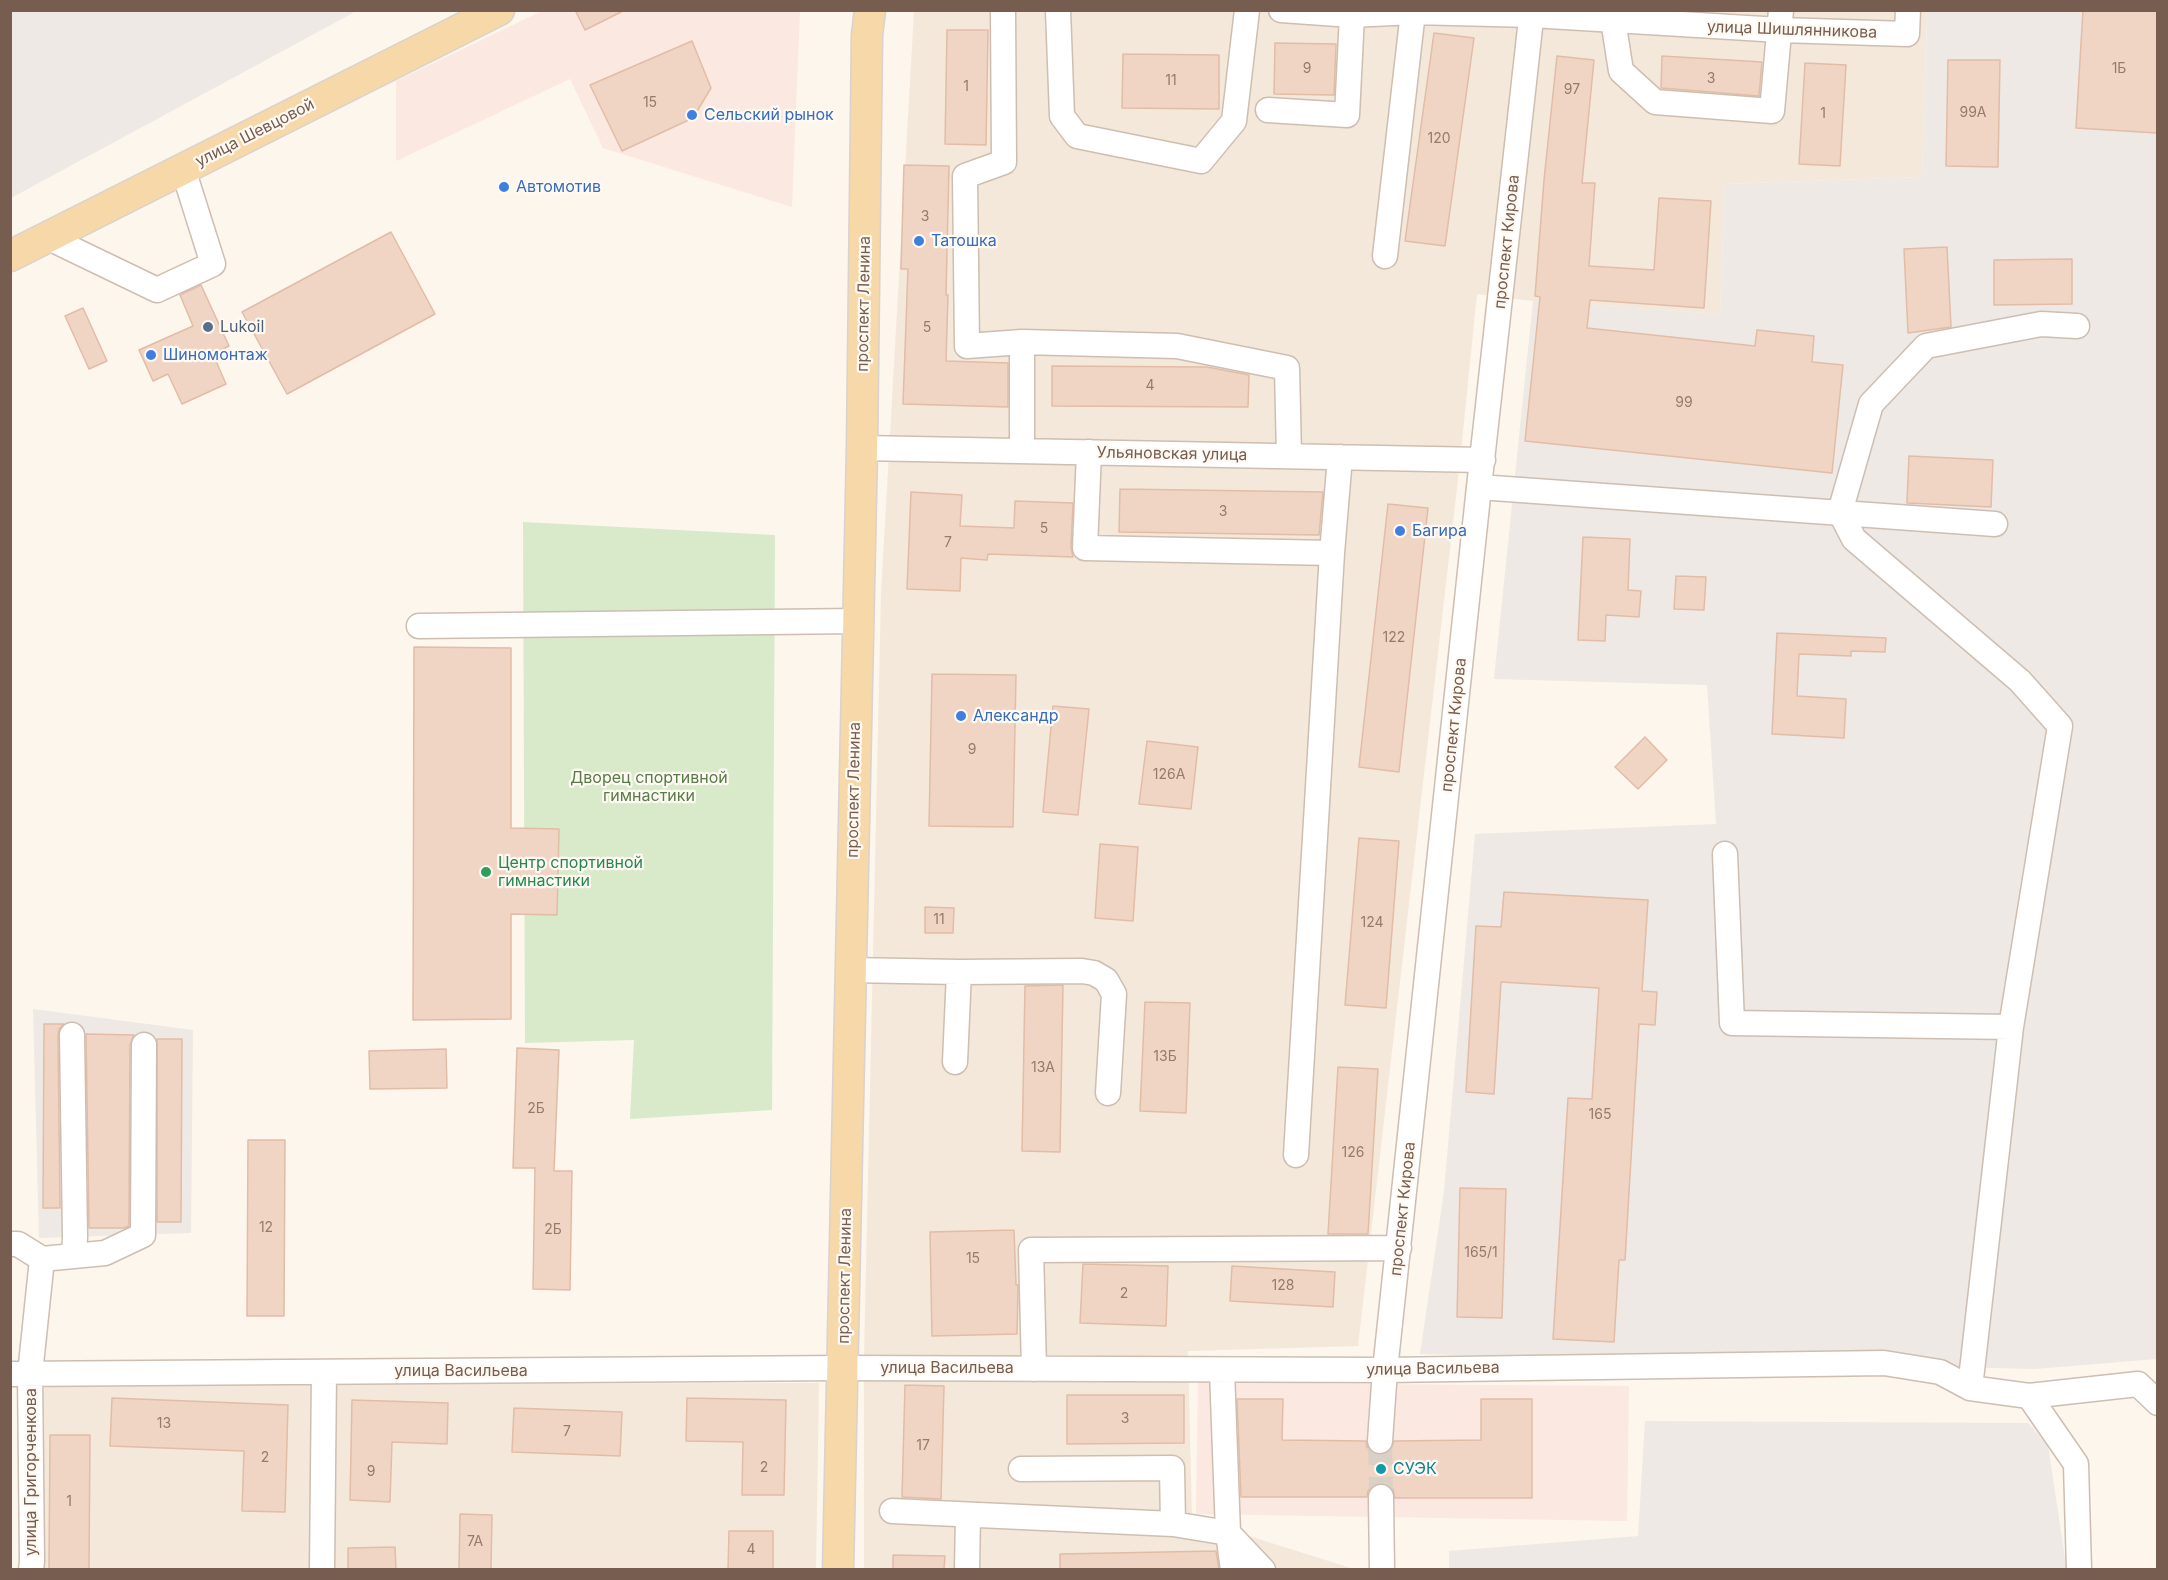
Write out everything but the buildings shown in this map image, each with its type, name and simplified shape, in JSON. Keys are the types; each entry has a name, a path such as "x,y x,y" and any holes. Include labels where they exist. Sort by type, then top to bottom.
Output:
{"main road":[{"name":"улица Шевцовой","path":"10,256 499,10"},
{"name":"проспект Ленина","path":"838,1569 862,448 864,19"}],"street":[{"path":"1003,10 1004,162 965,176 967,346 1022,342 1178,346 1287,368 1289,456"},
{"path":"1058,10 1062,116 1077,136 1201,161 1234,121 1247,10"},
{"name":"улица Шишлянникова","path":"1281,10 1352,15 1424,12 1532,13 1613,20 1908,22"},
{"path":"1385,256 1424,12"},
{"name":"проспект Кирова","path":"1380,1441 1479,487 1532,13"},
{"path":"1268,110 1347,115 1352,15"},
{"path":"1613,20 1621,71 1656,102 1772,111 1780,20"},
{"path":"47,237 157,290 213,264 183,169"},
{"path":"2077,326 2041,324 1926,346 1871,404 1840,512 1854,539 2020,681 2060,726 2011,1027 1970,1388 2029,1396 2138,1384 2157,1403"},
{"path":"1022,342 1022,451"},
{"name":"Ульяновская улица","path":"862,448 1483,460"},
{"path":"1089,452 1085,548 1332,553"},
{"path":"1296,1155 1332,553 1340,457"},
{"path":"1479,487 1995,524"},
{"path":"419,626 857,621"},
{"path":"1725,855 1732,1023 2011,1027"},
{"path":"850,970 1082,971 1094,973 1106,980 1114,994 1108,1093"},
{"path":"955,1062 960,972"},
{"path":"72,1035 74,1255"},
{"path":"10,1244 18,1244 42,1258 105,1253 142,1235 144,1045"},
{"path":"1034,1369 1031,1250 1399,1248"},
{"name":"улица Григорченкова","path":"31,1569 20,1374 42,1258"},
{"name":"улица Васильева","path":"20,1374 843,1368 1386,1370 1884,1364 1940,1372 1970,1388"},
{"path":"1222,1370 1227,1533 1233,1569"},
{"path":"322,1569 324,1372"},
{"path":"2029,1396 2076,1464 2079,1569"},
{"path":"1022,1469 1172,1468 1173,1524"},
{"path":"1381,1497 1382,1569"},
{"path":"892,1511 1173,1524 1227,1533 1263,1569"},
{"path":"967,1569 968,1515"}],"shaded area":[{"path":"11,10 352,10 353,13 11,198"},
{"name":"Сельский рынок","path":"542,11 800,11 792,207 603,148 570,79 396,161 396,81"},
{"path":"914,11 1927,11 1922,177 1725,184 1720,314 1533,301 1477,294 1459,471 1358,1346 1188,1351 1192,1518 1354,1569 864,1570 864,1356 881,594"},
{"path":"1927,11 2157,11 2157,1359 2035,1369 1420,1354 1444,1191 1475,834 1716,824 1707,685 1494,679 1533,301 1720,314 1725,184 1922,177"},
{"path":"33,1009 193,1030 191,1233 39,1238"},
{"path":"1198,1380 1348,1384 1629,1386 1627,1521 1196,1514"},
{"path":"819,1383 816,1569 31,1570 33,1384"},
{"path":"1645,1421 2028,1423 2048,1445 2066,1565 2080,1569 1449,1570 1449,1551 1638,1536"}],"green space":[{"name":"Дворец спортивной гимнастики","path":"523,522 775,535 772,1110 630,1119 634,1040 525,1043"}],"tunnel":[{"path":"1380,1441 1381,1497"}],"place":[{"name":"Сельский рынок","path":"692,115"},
{"name":"Автомотив","path":"504,187"},
{"name":"Татошка","path":"919,241"},
{"name":"Lukoil","path":"208,327"},
{"name":"Шиномонтаж","path":"151,355"},
{"name":"Багира","path":"1400,531"},
{"name":"Александр","path":"961,716"},
{"name":"Центр спортивной гимнастики","path":"486,872"},
{"name":"СУЭК","path":"1381,1469"}]}
